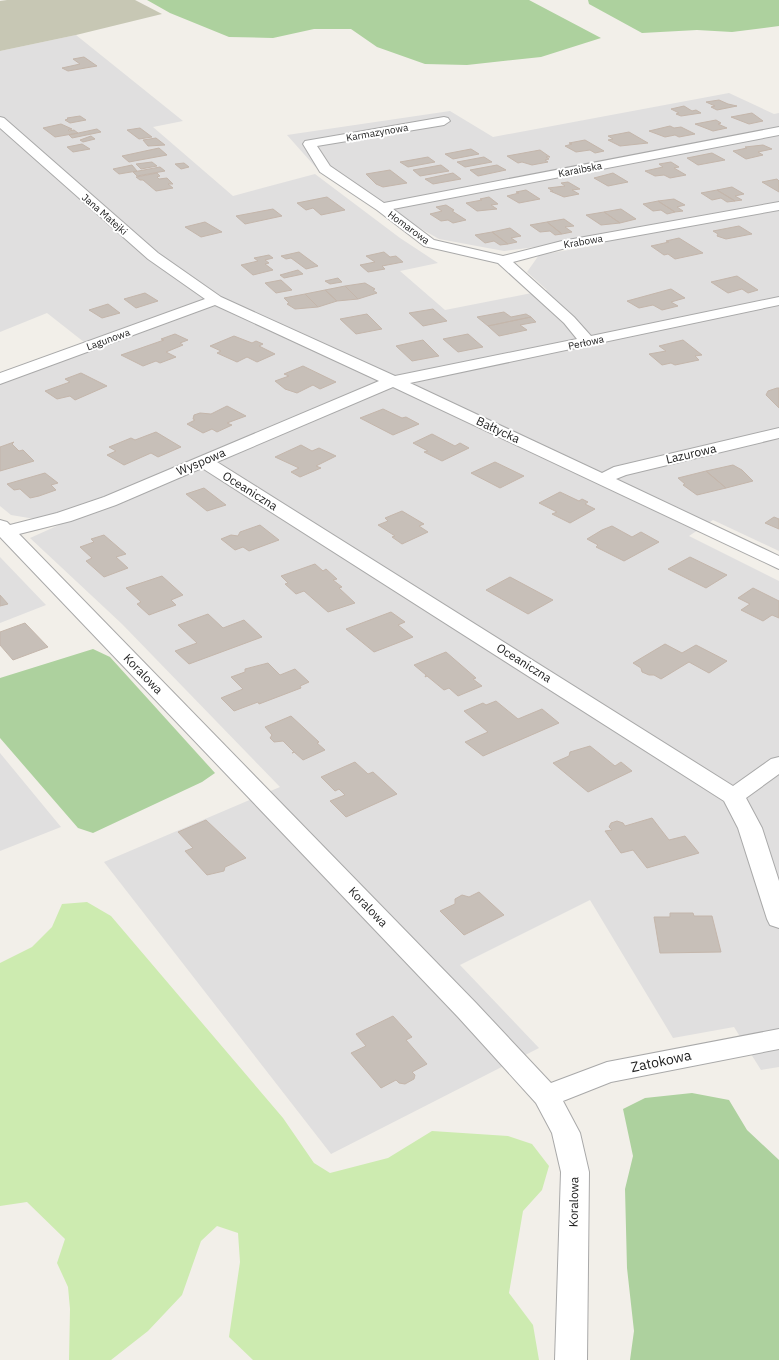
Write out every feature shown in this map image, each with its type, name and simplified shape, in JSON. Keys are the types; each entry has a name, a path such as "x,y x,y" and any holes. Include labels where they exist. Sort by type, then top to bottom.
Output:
{"street":[{"name":"Jana Matejki","path":"0,121 41,159 153,256 216,300"},
{"name":"Karmazynowa","path":"325,170 309,144 444,121"},
{"name":"Karaibska","path":"382,207 779,131"},
{"name":"Homarowa","path":"325,170 382,207 429,243 503,260"},
{"name":"Krabowa","path":"503,260 562,245 779,206"},
{"path":"503,260 570,320 587,341"},
{"name":"Lagunowa","path":"0,379 216,300"},
{"name":"Bałtycka","path":"216,300 393,380 779,563"},
{"name":"Perłowa","path":"393,380 428,375 779,301"},
{"name":"Wyspowa","path":"3,529 64,517 110,501 393,380"},
{"name":"Lazurowa","path":"603,479 620,471 779,433"},
{"name":"Oceaniczna","path":"203,461 733,796 750,828 779,919"},
{"name":"Koralowa","path":"3,529 467,1010 546,1096 566,1133 575,1172 571,1360"},
{"path":"733,796 779,764"},
{"name":"Zatokowa","path":"546,1096 607,1072 779,1039"}],"shaded area":[{"path":"135,0 162,14 76,35 0,51 0,1"},
{"path":"76,35 183,121 153,127 233,196 315,174 400,238 438,263 400,271 445,310 547,290 527,272 539,255 604,244 597,239 504,251 439,239 319,171 287,135 450,111 493,137 729,93 774,114 779,113 779,551 713,520 689,536 779,581 779,1067 761,1070 734,1027 673,1038 590,900 460,965 539,1048 331,1154 104,862 280,787 122,624 30,538 108,503 35,519 11,515 0,506 0,379 89,346 47,313 0,332 0,51"},
{"path":"0,557 46,605 0,623"},
{"path":"0,753 61,827 0,851"}],"green space":[{"path":"147,0 529,0 601,38 541,57 467,65 425,64 377,47 351,29 314,29 273,38 229,37 170,13"},
{"path":"588,0 779,0 779,26 732,32 697,30 642,33 589,4"},
{"path":"93,649 110,657 215,773 202,782 93,833 78,828 0,738 0,678"},
{"path":"87,902 111,916 283,1118 314,1163 330,1173 388,1158 432,1131 508,1136 532,1144 549,1166 542,1190 523,1211 509,1293 533,1325 539,1360 253,1360 229,1337 240,1262 238,1233 217,1226 201,1241 182,1295 148,1331 111,1360 69,1360 70,1309 68,1287 57,1263 65,1239 27,1202 0,1206 0,963 32,947 52,927 62,904"},
{"path":"692,1093 729,1100 747,1130 779,1160 779,1360 630,1360 634,1331 627,1268 625,1189 633,1156 623,1109 645,1098"}],"building":[{"path":"84,57 97,66 68,71 62,68 80,64 73,59"},
{"path":"719,100 737,106 717,110 711,107 715,106 706,102"},
{"path":"684,106 692,111 696,110 701,113 681,116 676,114 679,113 671,109"},
{"path":"752,113 763,121 749,124 731,117"},
{"path":"80,116 86,120 70,123 65,120 68,119 67,118"},
{"path":"716,120 721,123 718,124 727,128 713,131 695,124"},
{"path":"61,124 72,129 68,130 69,131 74,130 78,133 55,137 43,128"},
{"path":"670,126 674,128 681,127 695,134 679,137 675,135 665,137 649,131"},
{"path":"140,128 152,137 139,139 127,130"},
{"path":"97,129 101,132 72,138 69,135"},
{"path":"629,132 648,143 620,146 608,140 613,139 608,136"},
{"path":"91,136 95,139 83,142 80,140"},
{"path":"156,138 165,145 148,146 143,140"},
{"path":"585,140 604,151 595,153 590,150 576,152 565,146 572,144 569,143"},
{"path":"82,144 90,149 73,152 67,147"},
{"path":"763,145 772,149 758,152 763,155 746,159 733,151 747,148 745,147"},
{"path":"159,148 167,155 129,162 122,156"},
{"path":"471,149 479,154 453,159 445,154"},
{"path":"540,150 550,157 546,157 549,159 545,160 548,162 532,165 522,162 518,163 507,156"},
{"path":"712,153 725,160 698,165 687,158"},
{"path":"428,157 435,162 408,167 400,162"},
{"path":"484,157 492,162 465,167 457,162"},
{"path":"152,162 157,166 141,169 136,164"},
{"path":"671,162 679,167 674,168 686,175 670,178 664,175 655,176 645,171 663,167 659,164"},
{"path":"184,163 189,167 181,169 175,164"},
{"path":"132,165 137,171 119,174 113,169"},
{"path":"441,165 449,171 420,176 413,170"},
{"path":"497,165 506,170 478,176 470,170"},
{"path":"160,167 165,171 137,176 133,172"},
{"path":"390,170 407,183 383,187 376,184 366,174"},
{"path":"157,173 160,176 157,177 159,179 167,178 173,184 168,184 173,188 156,191 143,180 136,177"},
{"path":"453,173 461,179 433,184 425,179"},
{"path":"613,173 628,182 608,186 594,178"},
{"path":"777,179 779,181 779,192 762,182"},
{"path":"568,182 580,189 572,190 579,194 564,197 550,191 553,191 548,188 565,186 561,183"},
{"path":"732,187 744,194 735,196 742,200 735,201 717,190"},
{"path":"526,190 540,199 519,203 507,196 519,193 516,192"},
{"path":"717,190 735,201 727,202 721,198 712,200 701,193"},
{"path":"327,197 345,210 321,215 313,208 306,210 297,203"},
{"path":"489,197 498,204 491,205 497,209 477,211 466,203 482,200 480,199"},
{"path":"674,199 685,205 677,207 683,211 675,212 658,201"},
{"path":"658,201 675,212 667,214 661,210 653,211 643,204"},
{"path":"446,205 466,220 453,223 448,220 441,221 430,214 442,211 436,207"},
{"path":"273,209 282,216 245,224 236,216"},
{"path":"621,209 636,219 620,223 604,212"},
{"path":"604,212 620,223 601,225 586,215"},
{"path":"564,219 574,226 565,227 572,232 562,234 547,222"},
{"path":"205,222 222,232 201,237 185,227"},
{"path":"547,222 562,234 555,235 550,231 540,232 530,225"},
{"path":"739,226 752,234 726,239 717,236 718,234 713,231"},
{"path":"510,228 521,236 511,238 517,242 508,244 492,232"},
{"path":"492,232 508,244 500,245 494,241 485,243 475,235"},
{"path":"679,238 703,253 675,259 668,254 664,255 651,246 669,242 666,241"},
{"path":"299,252 318,266 306,269 291,258 286,259 281,256"},
{"path":"384,252 390,257 396,256 403,262 382,266 385,269 368,272 360,265 375,262 366,256"},
{"path":"269,255 273,258 265,260 269,263 265,264 273,270 253,275 241,265 258,261 254,258"},
{"path":"298,270 303,274 284,278 280,275"},
{"path":"737,276 758,290 748,293 742,289 728,293 711,282"},
{"path":"338,278 342,282 330,284 325,281"},
{"path":"281,280 292,290 276,293 265,283"},
{"path":"365,283 375,289 373,290 377,293 358,299 345,286"},
{"path":"345,286 358,299 337,301 325,290"},
{"path":"671,289 685,298 671,302 678,306 662,310 653,305 639,308 627,301"},
{"path":"325,290 337,301 318,307 305,294"},
{"path":"145,293 158,301 136,308 124,299"},
{"path":"305,294 318,307 295,309 287,304 289,303 284,298"},
{"path":"108,304 120,313 102,318 89,310"},
{"path":"433,309 447,321 423,326 409,313"},
{"path":"504,312 511,317 526,314 531,317 488,326 477,317"},
{"path":"367,314 382,329 356,334 340,319"},
{"path":"531,317 536,322 520,325 527,330 499,336 488,326"},
{"path":"175,334 188,340 180,343 183,345 166,352 176,357 160,363 156,361 143,366 121,355 164,340 161,339"},
{"path":"468,334 483,347 458,352 443,339"},
{"path":"234,336 252,343 256,341 263,344 259,346 275,354 257,362 247,357 237,362 217,353 221,351 210,346"},
{"path":"423,340 439,356 412,361 396,346"},
{"path":"683,340 702,355 695,356 699,360 675,365 671,363 662,365 649,354 666,351 659,346"},
{"path":"303,366 336,382 320,389 313,385 297,393 285,389 275,381 289,376 284,374"},
{"path":"81,373 107,386 75,400 70,396 57,399 45,391 70,382 65,379"},
{"path":"779,388 779,408 766,395 768,391"},
{"path":"227,406 246,416 227,423 232,425 217,432 212,429 203,433 187,424 195,420 193,419 194,415 200,413 211,414"},
{"path":"383,409 402,418 406,417 419,424 393,435 360,418"},
{"path":"156,432 181,447 158,457 151,453 124,465 107,455 116,451 109,447 131,438 135,440"},
{"path":"432,434 455,446 460,443 469,448 442,461 424,452 428,451 413,443"},
{"path":"14,442 12,444 19,451 23,450 34,461 0,471 0,447"},
{"path":"301,445 312,451 319,448 336,456 316,466 321,468 300,477 291,472 299,468 275,457"},
{"path":"495,462 524,476 500,488 471,473"},
{"path":"733,465 742,470 753,481 726,488 706,471"},
{"path":"706,471 726,488 697,495 683,485 685,484 678,478"},
{"path":"45,473 58,483 51,485 56,490 39,496 30,498 20,489 14,490 7,484"},
{"path":"204,488 226,505 207,511 186,494"},
{"path":"560,492 579,501 582,499 588,502 585,504 595,509 570,523 552,514 557,512 539,503"},
{"path":"402,511 424,524 419,526 428,532 402,544 392,537 395,536 378,525 388,521 385,518"},
{"path":"774,517 779,519 779,529 765,523"},
{"path":"260,525 279,540 249,551 243,547 235,550 221,539 231,535 238,536 240,532"},
{"path":"612,526 632,537 641,532 659,542 624,561 596,547 598,545 587,539"},
{"path":"104,535 126,554 116,557 128,568 104,577 86,561 92,558 80,547 94,542 91,539"},
{"path":"690,557 727,575 706,588 668,569"},
{"path":"315,564 323,571 326,569 337,579 333,580 342,587 339,588 355,603 328,612 304,591 296,594 285,584 288,583 281,576"},
{"path":"162,576 183,595 171,600 176,605 149,615 137,604 141,602 126,588"},
{"path":"510,577 553,600 528,614 486,590"},
{"path":"753,588 779,601 779,618 772,615 763,621 741,610 750,604 738,598"},
{"path":"0,595 8,604 0,606"},
{"path":"391,612 405,622 398,625 413,637 374,652 346,629"},
{"path":"208,614 223,628 244,620 262,637 189,664 175,651 197,643 178,625"},
{"path":"25,623 48,647 13,660 0,645 0,632"},
{"path":"665,644 682,653 696,645 727,661 709,673 689,662 661,679 654,675 649,675 642,672 641,668 633,663"},
{"path":"446,652 476,678 473,679 482,686 458,696 449,688 444,690 427,676 425,677 426,675 414,665"},
{"path":"268,663 280,675 295,669 309,682 300,686 301,688 259,704 258,702 234,711 221,698 243,689 231,677 245,672 245,669"},
{"path":"496,701 518,719 542,709 559,723 483,756 465,742 488,732 464,711 483,703 486,705"},
{"path":"291,716 319,742 317,743 325,750 303,760 283,741 274,742 270,738 272,735 265,727"},
{"path":"590,746 615,766 621,762 632,771 588,792 553,763 569,756 570,752"},
{"path":"355,762 368,774 373,772 397,794 346,817 330,801 345,795 339,789 335,791 321,777"},
{"path":"652,818 669,840 685,836 699,853 647,868 633,850 621,853 605,831 612,830 609,827 611,823 617,821 623,823 625,826"},
{"path":"206,820 246,858 225,867 224,871 207,875 185,851 193,848 178,832"},
{"path":"479,892 504,915 464,935 440,911 455,904 455,899 462,895 469,897"},
{"path":"670,913 693,913 694,916 712,916 721,952 660,953 654,917 670,917"},
{"path":"393,1016 412,1037 406,1040 427,1064 412,1072 415,1075 414,1079 405,1084 399,1083 396,1080 381,1088 351,1053 366,1046 356,1034"}]}
